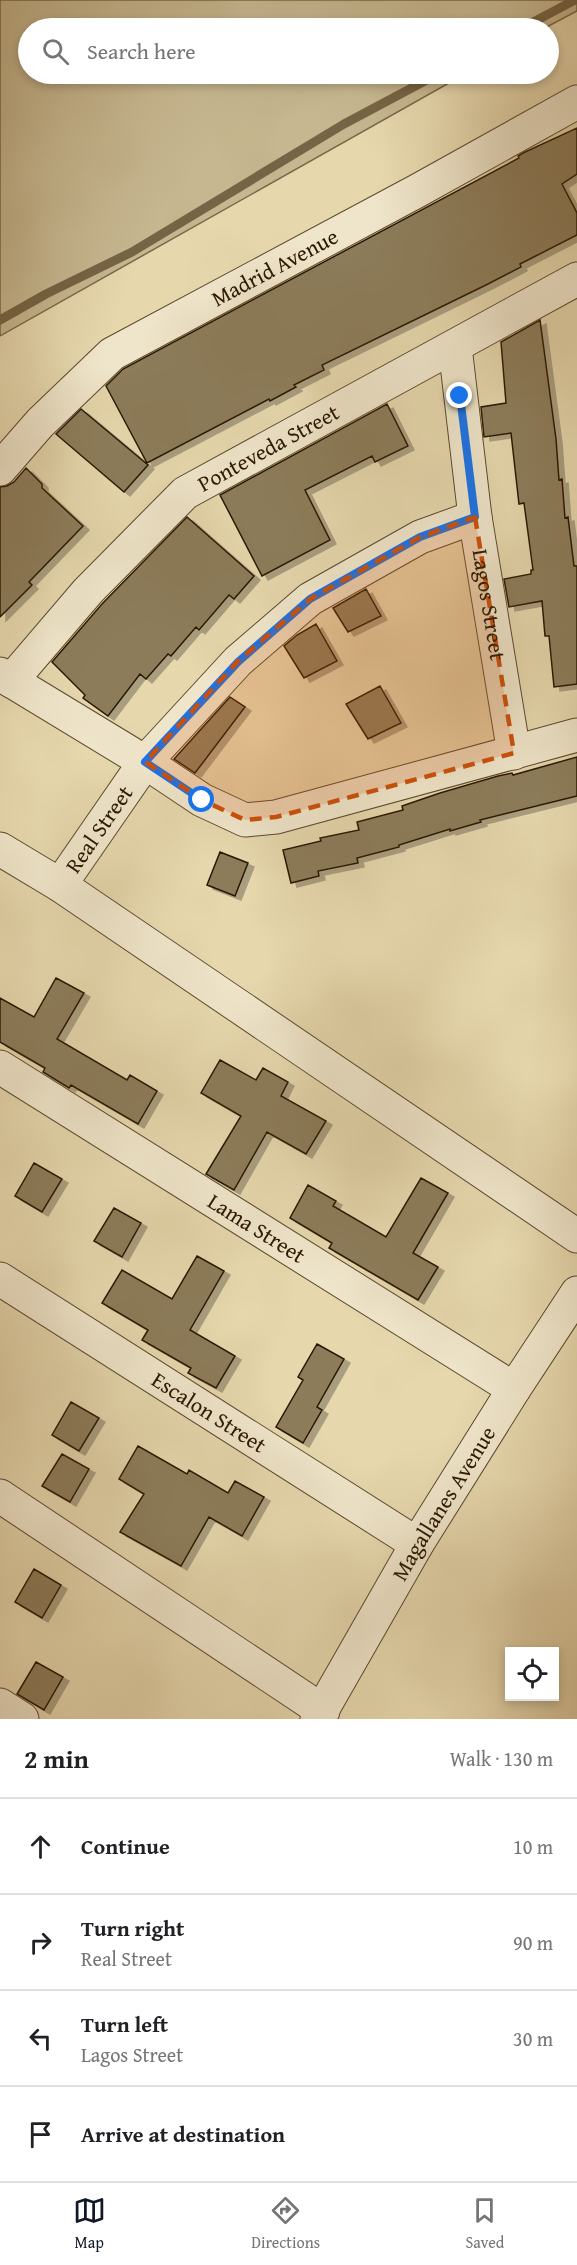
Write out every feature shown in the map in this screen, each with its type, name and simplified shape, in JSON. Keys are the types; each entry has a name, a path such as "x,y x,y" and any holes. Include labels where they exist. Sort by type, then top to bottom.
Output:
{"street":[{"name":"Madrid Avenue","path":"0,469 40,423 112,354 417,191 577,102"},
{"name":"Ponteveda Street","path":"5,678 185,493 577,279"},
{"name":"Lagos Street","path":"455,347 475,517 514,753"},
{"name":"Real Street","path":"60,885 145,762 238,662 310,599 420,537 475,517"},
{"path":"5,678 145,762 202,800 245,820 276,817 577,735"},
{"path":"0,849 60,885 577,1236"},
{"name":"Lama Street","path":"0,1066 514,1389"},
{"name":"Escalon Street","path":"0,1279 417,1544"},
{"name":"Magallanes Avenue","path":"320,1715 417,1544 577,1293"},
{"path":"0,1496 320,1715"},
{"path":"0,1705 22,1719"}],"highlighted area":[{"path":"475,517 514,753 276,817 245,820 202,800 145,762 238,661 310,599 420,537"}],"shaded area":[{"path":"0,0 577,0 577,11 559,21 559,18 18,18 18,84 447,84 0,336"}],"building":[{"path":"577,128 577,174 562,184 577,213 577,235 520,264 521,267 486,285 322,365 324,370 294,385 296,387 147,463 106,386 123,369 519,158 518,156 523,153"},
{"path":"540,320 556,439 559,480 562,479 565,518 568,517 574,566 577,566 577,684 554,687 549,636 545,636 542,601 509,607 504,579 531,574 533,570 524,503 519,504 511,433 484,437 481,407 506,403 501,342"},
{"path":"387,404 408,446 375,462 372,456 305,490 330,540 262,576 220,495"},
{"path":"81,409 148,465 124,492 56,434"},
{"path":"26,468 42,484 42,488 83,526 29,582 32,585 0,617 0,487 14,482"},
{"path":"187,517 254,576 234,599 229,595 199,630 196,627 171,656 168,654 146,679 140,674 108,716 83,698 85,695 52,662 102,604"},
{"path":"366,589 381,616 348,632 333,608"},
{"path":"316,624 337,661 304,678 284,646"},
{"path":"380,686 401,723 368,739 346,704"},
{"path":"230,697 245,707 195,773 174,759"},
{"path":"577,757 577,796 480,820 481,822 450,831 450,829 399,845 399,847 357,858 358,863 318,871 319,876 291,883 283,850 321,841 320,838 359,830 357,822 403,810 402,806 440,793"},
{"path":"220,852 248,863 235,896 207,885"},
{"path":"56,978 84,993 57,1039 127,1080 130,1075 157,1091 138,1124 71,1085 69,1088 43,1072 45,1068 0,1042 0,998 34,1017"},
{"path":"220,1060 256,1080 263,1068 288,1082 281,1096 326,1121 306,1154 267,1132 234,1190 206,1174 241,1116 201,1093"},
{"path":"34,1163 62,1179 42,1212 15,1196"},
{"path":"421,1178 448,1193 413,1253 438,1267 418,1300 329,1248 332,1243 290,1218 308,1185 336,1201 333,1206 386,1237"},
{"path":"114,1208 141,1223 122,1257 94,1241"},
{"path":"197,1256 224,1271 190,1330 235,1356 216,1388 188,1373 191,1368 142,1340 148,1330 102,1303 122,1270 172,1299"},
{"path":"317,1344 344,1359 317,1407 322,1410 303,1443 276,1427 303,1380 298,1377"},
{"path":"71,1402 99,1418 79,1451 52,1435"},
{"path":"138,1446 187,1474 189,1470 228,1493 235,1481 264,1497 242,1536 209,1517 181,1566 120,1532 144,1494 119,1479"},
{"path":"62,1454 89,1469 70,1502 42,1486"},
{"path":"34,1569 61,1585 42,1618 15,1602"},
{"path":"36,1662 63,1677 44,1710 17,1694"}],"waterway":[{"path":"541,18 575,0"},
{"path":"0,320 46,294 132,252 344,124 419,84"}],"route":[{"path":"202,800 145,762 238,662 310,599 420,537 475,517 460,396"}]}
